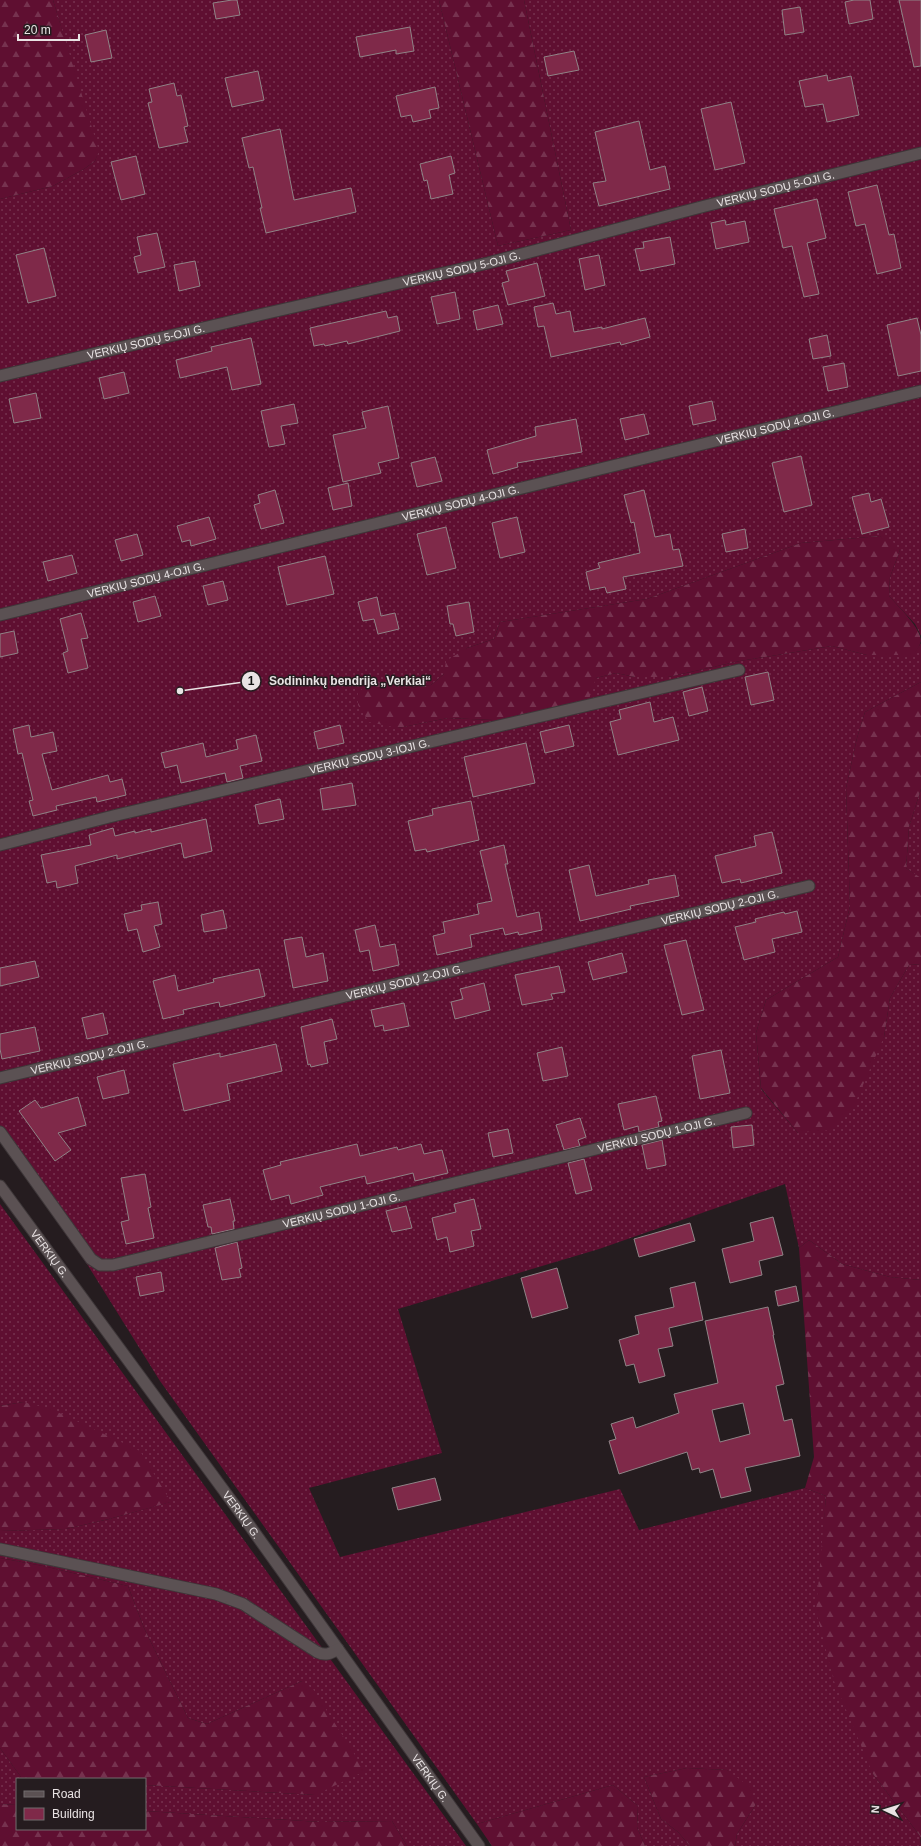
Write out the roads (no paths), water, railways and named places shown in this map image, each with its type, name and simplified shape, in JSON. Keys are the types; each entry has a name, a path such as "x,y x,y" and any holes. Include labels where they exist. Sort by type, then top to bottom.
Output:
{"street":[{"name":"VERKIŲ SODŲ 5-OJI G.","path":"0,376 488,263 698,208 921,153"},
{"name":"VERKIŲ SODŲ 4-OJI G.","path":"0,615 921,391"},
{"name":"VERKIŲ SODŲ 3-IOJI G.","path":"0,845 117,815 739,670"},
{"name":"VERKIŲ SODŲ 2-OJI G.","path":"0,1078 809,886"},
{"name":"VERKIŲ SODŲ 1-OJI G.","path":"0,1132 92,1259 100,1266 113,1265 746,1113"},
{"name":"VERKIŲ G.","path":"0,1186 247,1522 479,1846"},
{"path":"0,1549 216,1594 243,1604 321,1654 331,1654 338,1649"}],"place":[{"name":"Sodininkų bendrija „Verkiai“","path":"180,691"}]}
